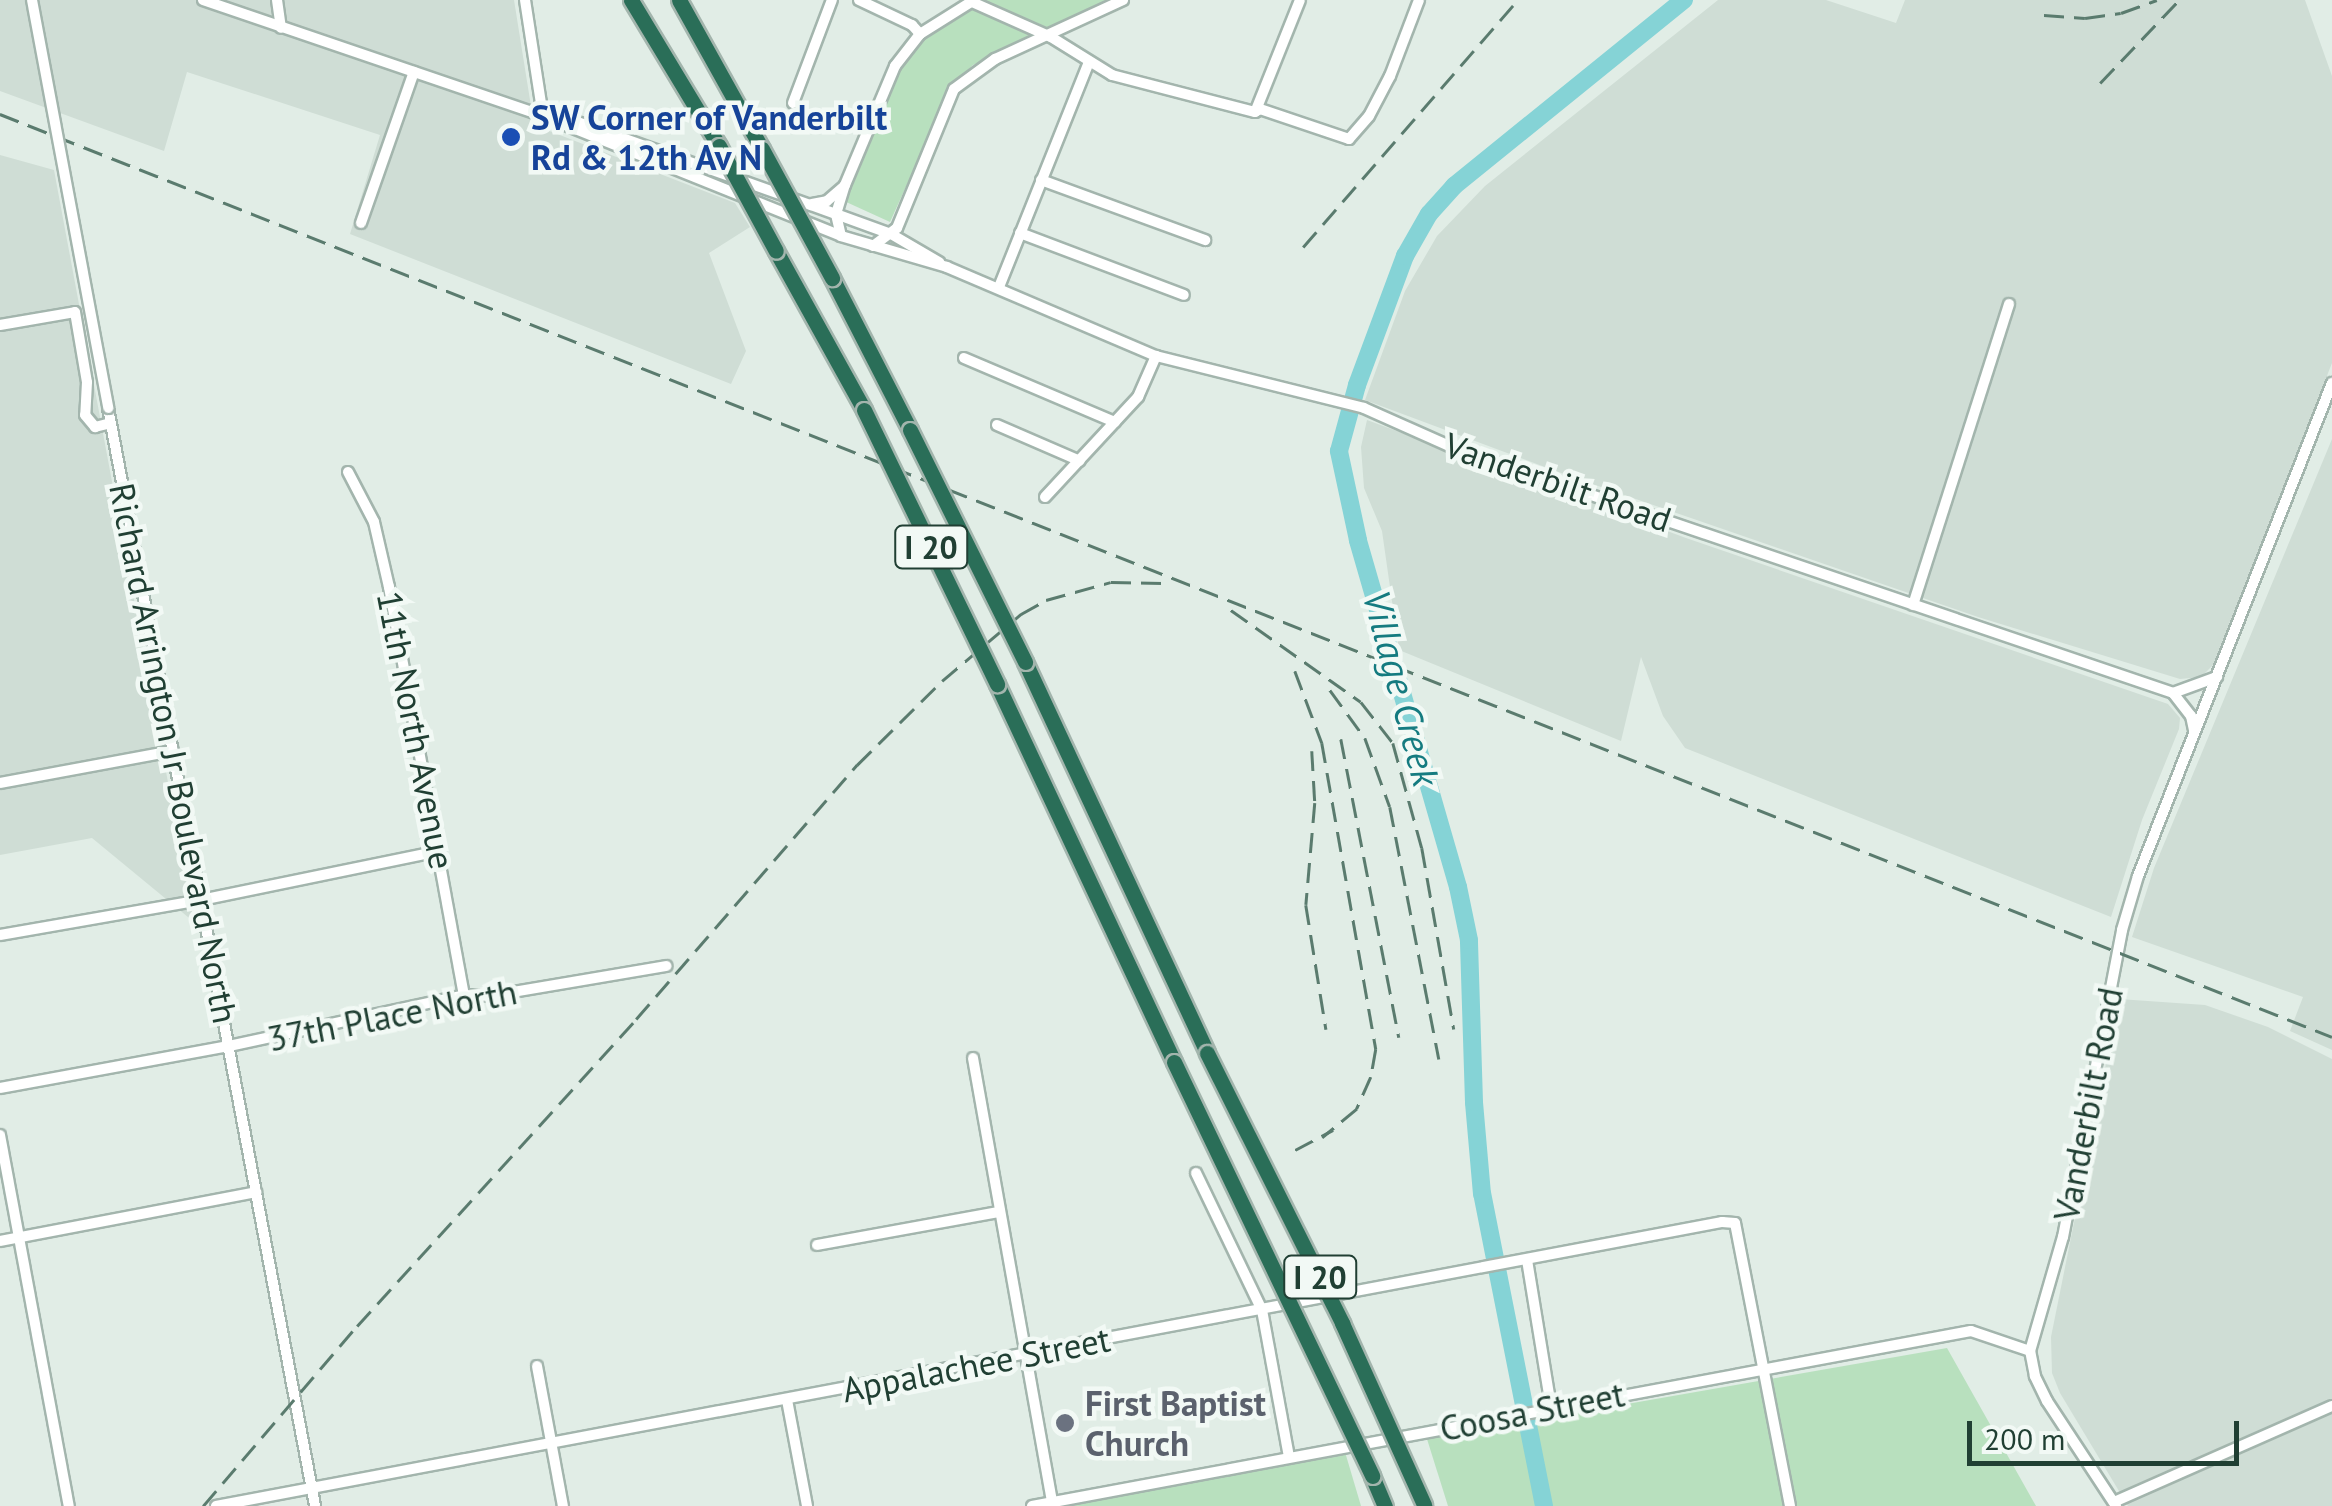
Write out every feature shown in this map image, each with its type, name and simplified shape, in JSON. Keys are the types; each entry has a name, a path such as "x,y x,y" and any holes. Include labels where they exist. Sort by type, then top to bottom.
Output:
{"highway":[{"name":"I 20","path":"631,0 719,146 864,410 998,684 1385,1506"},
{"name":"I 20","path":"679,0 832,278 1025,662 1208,1053 1342,1323 1424,1506"}],"street":[{"name":"Richard Arrington Jr Boulevard North","path":"32,0 316,1506"},
{"name":"Vanderbilt Road","path":"203,0 543,116 841,236 948,267 1156,356 1364,408 1456,449 2173,693"},
{"path":"277,0 282,28"},
{"path":"525,0 543,116"},
{"path":"793,104 832,0"},
{"path":"859,0 912,25 920,34"},
{"path":"873,246 891,234 903,214 954,89 974,70 1124,0"},
{"path":"1255,112 1300,0"},
{"path":"841,236 836,214 845,185 895,66 920,34 973,1 1051,37 1112,76 1255,112 1260,109 1349,139 1369,116 1390,76 1418,0"},
{"path":"999,287 1088,64"},
{"path":"360,223 414,72"},
{"name":"Vanderbilt Road","path":"543,116 566,118 811,204 891,234 948,267"},
{"path":"1042,180 1206,240"},
{"path":"811,204 827,201 845,185"},
{"path":"903,214 908,233 926,253"},
{"path":"1020,233 1184,294"},
{"path":"1913,605 2008,304"},
{"path":"0,325 75,312 87,382 85,415 94,427 111,423"},
{"path":"1045,497 1138,397 1156,356"},
{"path":"964,358 1115,422"},
{"name":"Vanderbilt Road","path":"2030,1350 2063,1237 2122,930 2138,876 2332,383"},
{"path":"997,425 1080,461"},
{"name":"11th North Avenue","path":"348,472 374,522 440,851 464,994"},
{"path":"2194,738 2191,716 2173,693 2217,677"},
{"path":"0,783 173,750"},
{"path":"0,935 201,900 440,851"},
{"name":"37th Place North","path":"0,1088 229,1046 464,994 489,996 666,966"},
{"path":"973,1058 1052,1502"},
{"path":"0,1134 69,1506"},
{"path":"1196,1173 1262,1310 1289,1457"},
{"path":"0,1240 256,1192"},
{"path":"817,1245 999,1212"},
{"name":"Appalachee Street","path":"216,1506 1735,1223 1764,1369"},
{"path":"1523,1261 1548,1408"},
{"name":"Coosa Street","path":"1032,1506 1971,1331 2030,1350"},
{"path":"2030,1350 2034,1376 2047,1401 2115,1504 2332,1406"},
{"path":"537,1366 563,1506"},
{"path":"1764,1369 1790,1506"},
{"path":"787,1400 807,1506"}],"shaded area":[{"path":"0,0 514,0 534,125 735,203 750,227 709,253 746,351 731,384 350,234 380,135 187,72 164,151 0,91"},
{"path":"1718,0 1826,0 1896,23 1905,0 2305,0 2332,76 2332,363 2213,665 2201,677 2180,679 1978,617 1572,477 1365,400 1405,291 1437,236 1485,186"},
{"path":"0,155 54,170 194,922 92,838 0,855"},
{"path":"1367,420 1686,538 2168,704 2180,718 2179,729 2142,820 2111,917 1685,748 1663,716 1641,657 1621,741 1399,650 1382,531 1364,488 1361,447"},
{"path":"2332,439 2332,1050 2290,1031 2303,997 2132,937 2154,868"},
{"path":"2119,999 2205,1005 2268,1027 2332,1059 2332,1506 2128,1506 2060,1393 2052,1373 2051,1337"}],"green space":[{"path":"986,0 1118,0 973,65 952,85 890,222 844,201 899,69 924,38 952,17"},
{"path":"1947,1348 2036,1506 1448,1506 1427,1439"},
{"path":"1345,1452 1361,1506 1070,1506"}],"waterway":[{"name":"Village Creek","path":"1544,1506 1482,1194 1474,1102 1469,940 1458,887 1358,540 1339,451 1357,385 1405,256 1429,214 1454,186 1684,0"}],"railway":[{"path":"1303,247 1518,0"},
{"path":"2044,15 2085,18 2121,13 2157,0"},
{"path":"2100,83 2179,0"},
{"path":"0,114 2332,1037"},
{"path":"203,1506 357,1326 636,1019 857,765 942,681 1021,614 1046,600 1111,582 1163,583"},
{"path":"1231,610 1361,702 1393,743 1422,848 1454,1029"},
{"path":"1295,671 1322,743 1376,1049 1371,1077 1357,1109 1322,1138"},
{"path":"1330,690 1365,738 1390,807 1439,1059"},
{"path":"1341,739 1399,1037"},
{"path":"1312,751 1315,803 1306,905 1326,1029"},
{"path":"1295,1150 1333,1130"}],"place":[{"name":"SW Corner of Vanderbilt Rd & 12th Av N","path":"511,137"},
{"name":"First Baptist Church","path":"1065,1423"}]}
